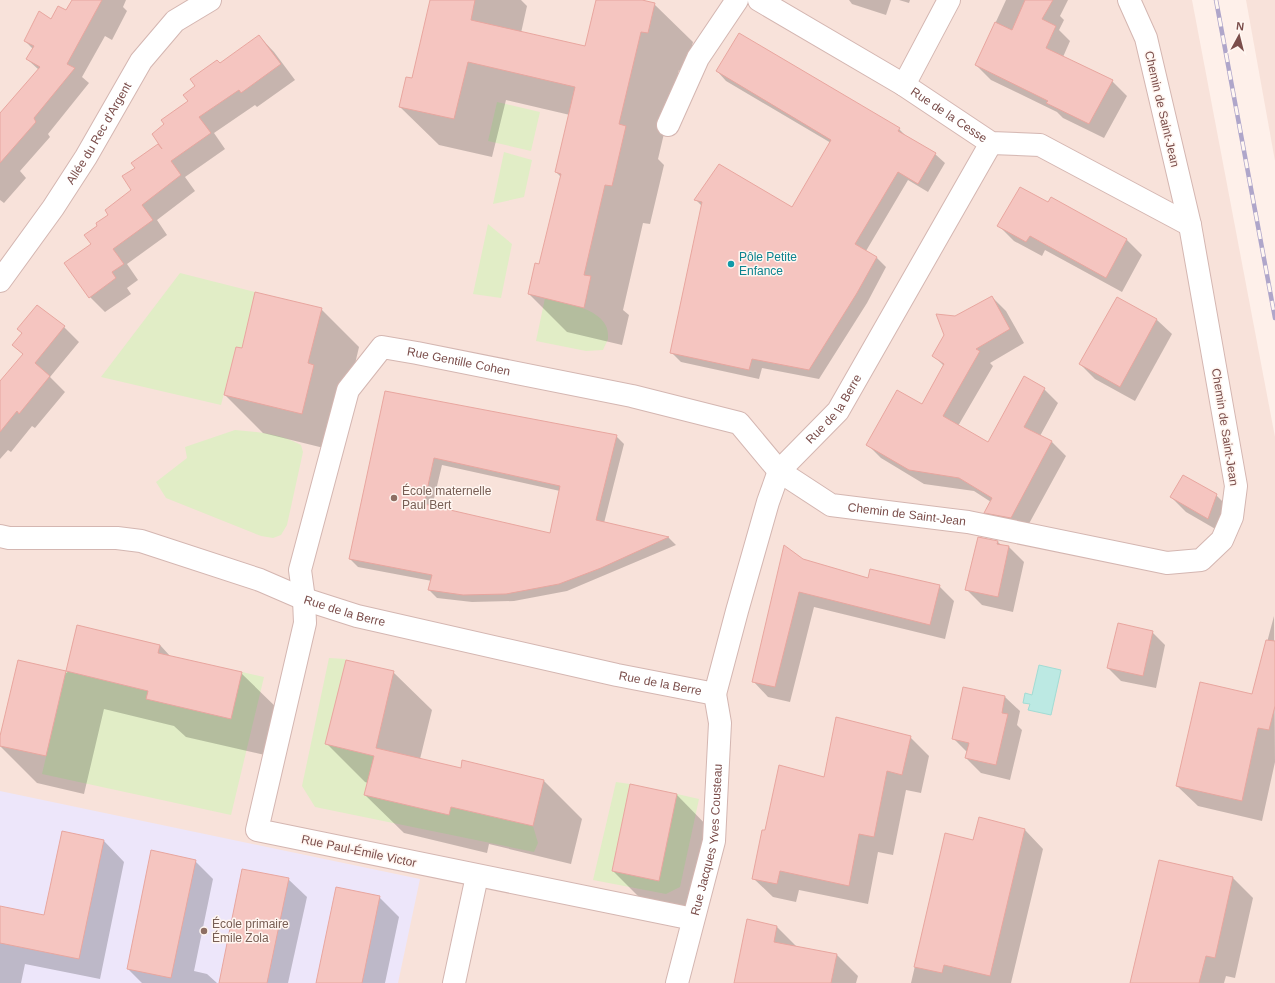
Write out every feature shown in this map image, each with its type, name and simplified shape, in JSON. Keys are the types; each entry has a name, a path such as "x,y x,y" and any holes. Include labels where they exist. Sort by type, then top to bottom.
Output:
{"street":[{"name":"Allée du Rec d'Argent","path":"0,281 53,208 86,157 141,61 175,21 210,0"},
{"path":"668,125 698,58 737,0"},
{"name":"Rue de la Cesse","path":"759,0 904,85 991,143 1040,145 1190,225"},
{"path":"904,85 949,0"},
{"name":"Chemin de Saint-Jean","path":"779,471 831,505 968,522 1167,562 1201,560 1222,540 1232,517 1236,486 1190,225 1146,38 1129,0"},
{"name":"Rue de la Berre","path":"0,536 9,538 117,538 141,541 260,580 304,599 357,616 617,675 715,694 749,567 768,502 779,471 838,411 991,143"},
{"name":"Rue Gentille Cohen","path":"304,599 300,570 348,390 382,347 632,396 739,423 779,471"},
{"name":"Rue Paul-Émile Victor","path":"304,599 305,623 257,830 693,919"},
{"name":"Rue Jacques Yves Cousteau","path":"677,983 714,841 720,723 715,694"},
{"path":"454,983 477,876"}],"shaded area":[{"path":"0,0 1192,0 1275,437 1275,983 0,983"},
{"path":"1246,0 1275,0 1275,161"},
{"name":"École primaire Émile Zola","path":"0,791 420,879 398,983 0,983"}],"green space":[{"path":"497,102 540,112 531,151 488,141"},
{"path":"504,152 532,160 524,197 493,204"},
{"path":"488,224 512,244 501,298 473,294"},
{"path":"180,273 255,292 242,348 236,347 221,405 101,377"},
{"path":"545,298 586,309 603,321 607,329 608,339 603,350 586,351 536,341"},
{"path":"235,430 277,436 301,445 303,452 287,525 281,535 273,538 261,536 166,498 156,482 187,458 185,447"},
{"path":"329,658 346,659 326,744 374,756 364,795 449,815 451,807 533,826 538,843 534,852 315,807 302,786"},
{"path":"66,671 148,691 242,672 264,677 231,815 42,774"},
{"path":"616,782 630,784 612,871 658,881 677,794 699,799 680,887 666,894 593,880"}],"water":[{"path":"1039,665 1061,670 1051,715 1028,710 1030,704 1023,703 1025,693 1032,695"}],"building":[{"path":"72,0 102,0 67,64 75,68 34,118 36,122 0,163 0,113 40,67 26,59 34,46 24,41 39,11 51,19 58,6 66,10"},
{"path":"430,0 475,0 471,20 585,46 596,0 642,0 655,3 648,33 641,32 619,124 626,126 612,186 605,185 584,275 591,276 584,308 528,294 535,263 539,264 561,174 555,172 575,87 468,62 454,119 399,107 406,77 412,78"},
{"path":"1025,0 1053,0 1042,19 1056,26 1046,48 1113,80 1089,124 1046,103 1048,101 975,65 995,22 1012,30"},
{"path":"739,33 900,128 898,131 936,153 918,184 898,172 855,244 877,257 857,293 809,370 752,359 749,370 670,353 702,202 694,200 719,164 792,207 831,140 716,71"},
{"path":"259,35 281,64 241,93 239,90 199,117 211,133 171,161 181,175 142,205 153,220 113,249 124,264 112,272 116,278 89,298 64,263 91,244 84,235 97,226 96,223 108,215 105,210 131,190 122,176 135,168 131,163 158,144 162,149 152,134 164,124 161,120 188,101 183,95 195,86 190,79 217,60 220,63"},
{"path":"1020,187 1048,202 1051,197 1127,239 1106,278 1030,236 1026,242 997,226"},
{"path":"255,292 322,308 308,363 314,365 302,414 224,395 236,347 242,348"},
{"path":"992,296 1010,329 976,349 980,351 943,416 988,442 1024,376 1045,388 1024,427 1052,441 1011,518 984,513 992,498 959,478 909,470 866,445 897,390 922,404 944,364 932,356 944,335 936,314 955,316"},
{"path":"1117,297 1157,319 1120,387 1079,364"},
{"path":"37,305 65,326 35,363 50,376 19,414 17,411 0,432 0,381 23,354 12,345 22,333 17,329"},
{"name":"École maternelle Paul Bert","path":"385,391 617,435 596,520 669,537 601,568 559,584 506,594 463,595 428,590 432,575 349,559","holes":["434,458 560,486 550,533 424,504"]},
{"path":"1183,475 1217,494 1208,519 1170,497"},
{"path":"978,537 998,541 997,544 1009,546 998,597 965,590"},
{"path":"784,545 803,559 868,578 870,569 940,585 930,625 799,592 775,687 752,682"},
{"path":"1118,623 1153,631 1143,676 1107,668"},
{"path":"77,625 160,645 158,653 242,672 231,719 146,699 148,691 66,671"},
{"path":"1266,640 1275,641 1275,706 1269,730 1258,728 1242,801 1176,786 1200,682 1252,694"},
{"path":"18,660 66,671 46,756 0,746 0,736"},
{"path":"346,660 394,671 376,748 461,768 462,760 544,780 533,826 451,807 449,815 364,795 374,756 325,744"},
{"path":"963,687 1005,696 1002,713 1008,714 996,765 965,758 969,743 952,739"},
{"path":"836,717 911,736 902,775 887,771 874,837 859,834 849,886 780,871 777,884 752,879 762,830 765,830 779,765 824,777"},
{"path":"630,784 677,794 659,881 612,871"},
{"path":"979,817 1025,829 990,976 944,965 942,973 914,967 945,833 973,840"},
{"path":"62,831 104,840 79,959 0,943 0,906 44,915"},
{"path":"151,850 196,860 171,978 127,969"},
{"path":"1159,860 1233,877 1215,958 1206,956 1199,983 1130,983"},
{"path":"242,869 289,878 267,983 219,983"},
{"path":"336,887 380,896 362,983 316,983"},
{"path":"747,919 777,926 774,942 837,954 831,983 734,983"}],"railway":[{"path":"1216,0 1275,318"}],"place":[{"name":"Pôle Petite Enfance","path":"731,264"},
{"name":"École maternelle Paul Bert","path":"394,498"},
{"name":"École primaire Émile Zola","path":"204,931"}]}
